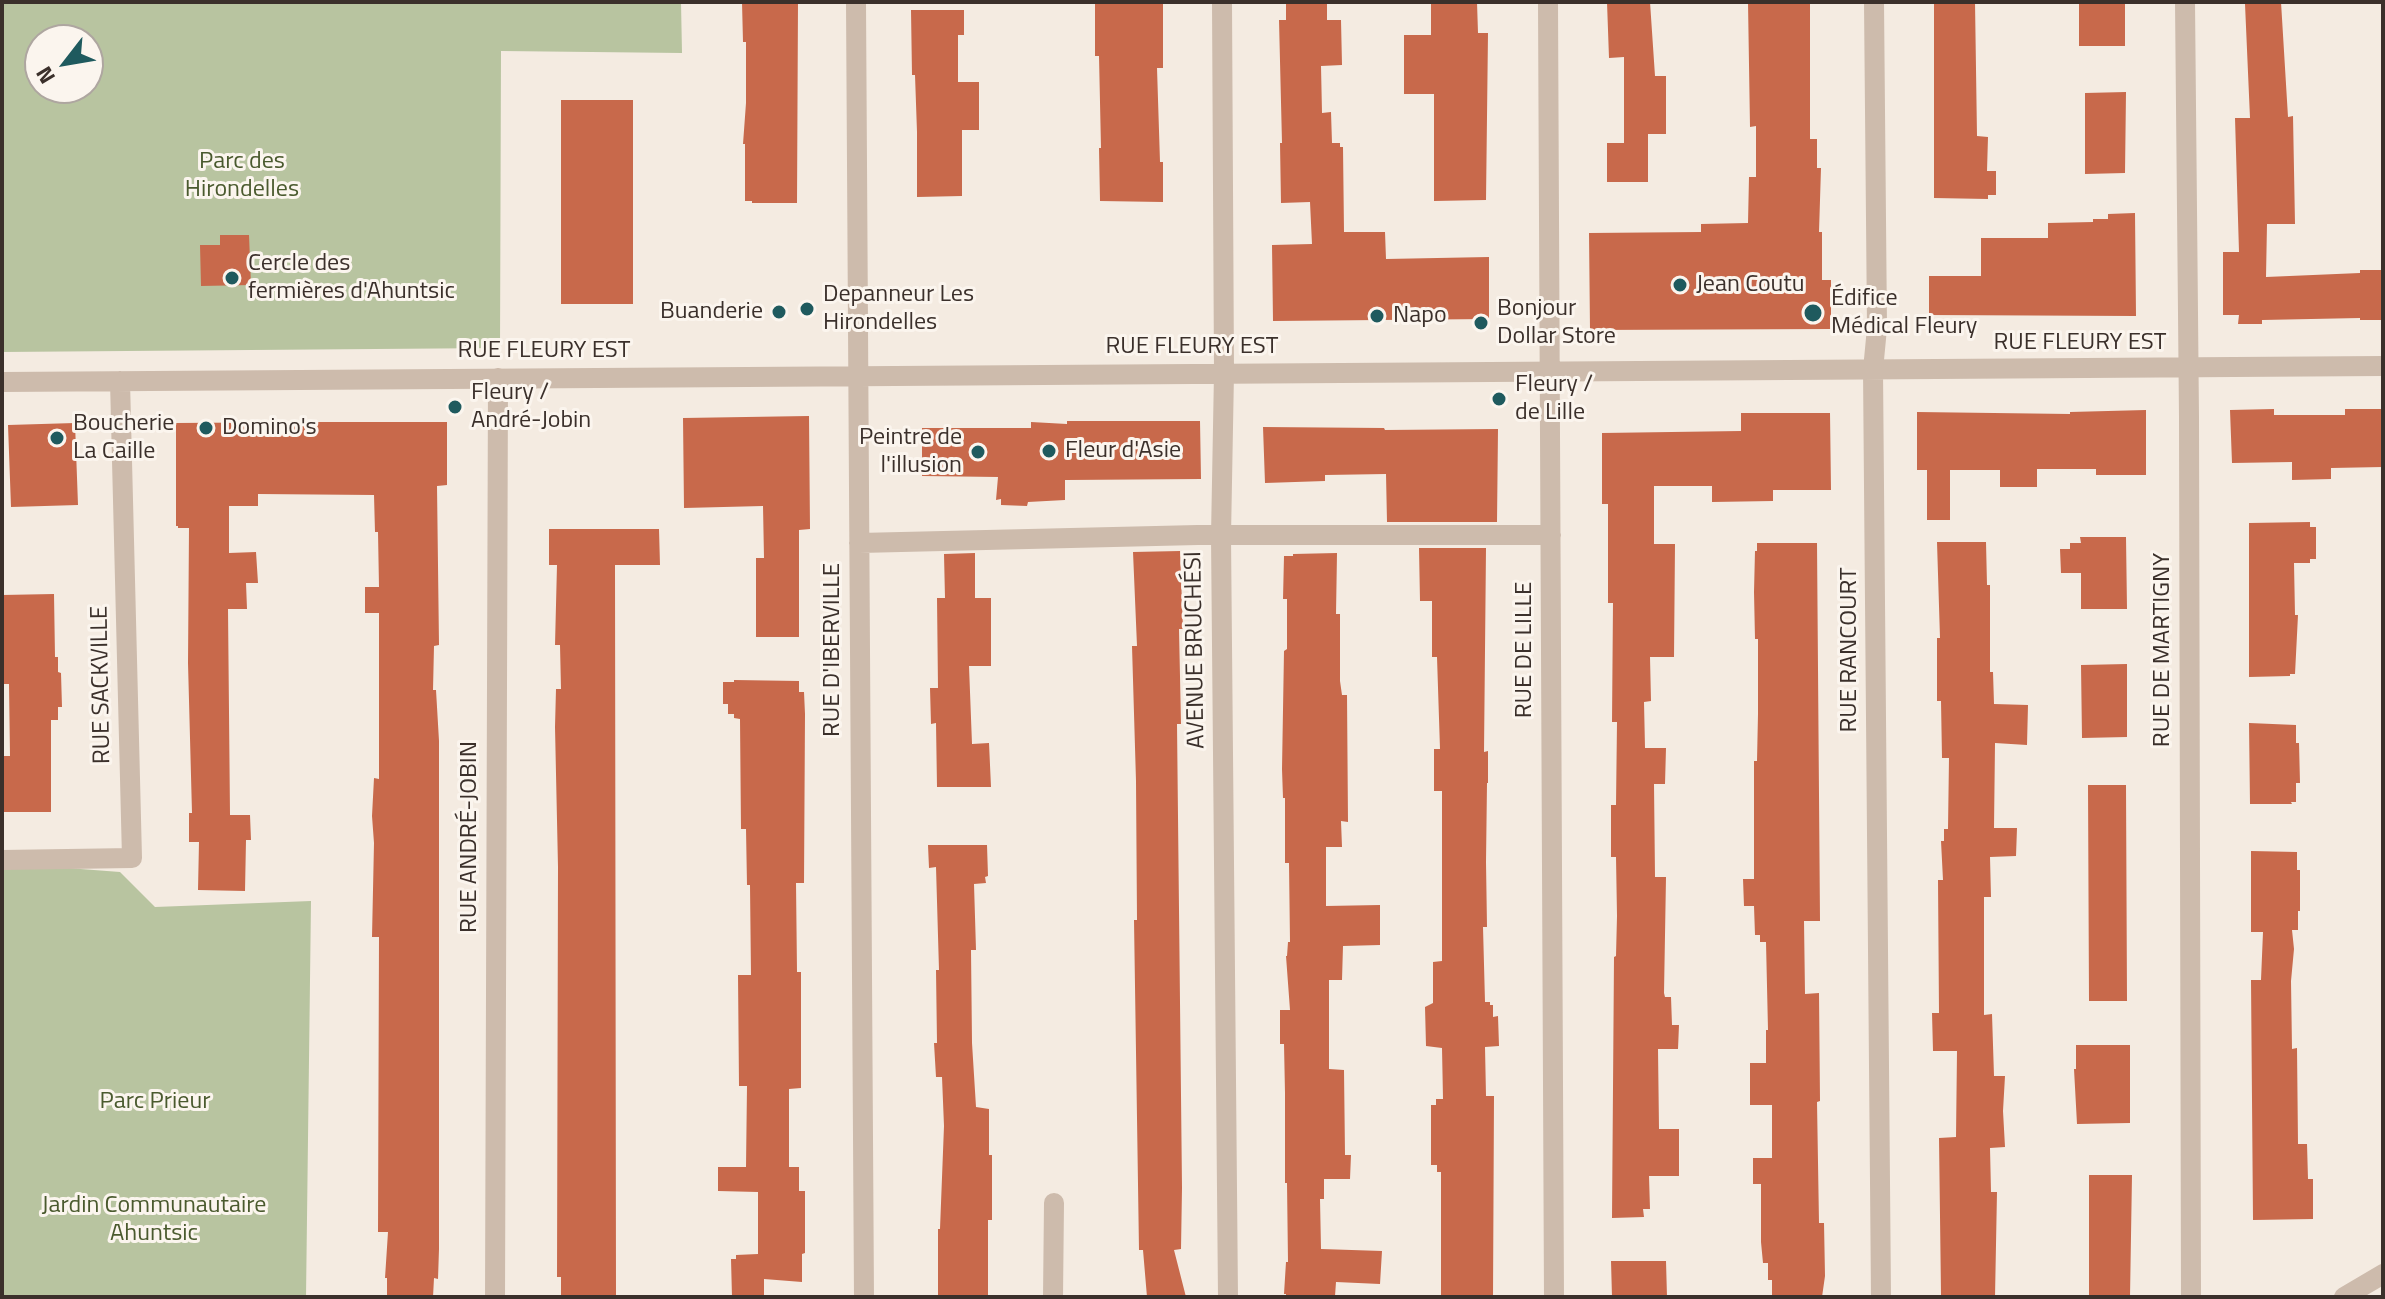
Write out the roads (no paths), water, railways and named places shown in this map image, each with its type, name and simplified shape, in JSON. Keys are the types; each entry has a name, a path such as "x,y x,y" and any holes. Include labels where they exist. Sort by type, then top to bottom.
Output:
{"street":[{"name":"RUE D'IBERVILLE","path":"856,2 864,1297"},
{"name":"AVENUE BRUCHÉSI","path":"1222,2 1224,373 1221,536 1228,1297"},
{"name":"RUE DE LILLE","path":"1548,2 1554,1297"},
{"name":"RUE RANCOURT","path":"1874,2 1877,328 1873,370 1881,1297"},
{"name":"RUE DE MARTIGNY","path":"2185,2 2191,1297"},
{"name":"RUE FLEURY EST","path":"2,382 2383,366"},
{"name":"RUE ANDRÉ-JOBIN","path":"495,1297 498,378"},
{"name":"RUE SACKVILLE","path":"2,860 132,858 120,381"},
{"path":"859,543 1221,536 1551,535"},
{"path":"1053,1297 1054,1203"},
{"path":"2344,1297 2383,1274"}],"place":[{"name":"Cercle des fermières d'Ahuntsic","path":"232,278"},
{"name":"Jean Coutu","path":"1680,285"},
{"name":"Depanneur Les Hirondelles","path":"807,309"},
{"name":"Buanderie","path":"779,312"},
{"name":"Édifice Médical Fleury","path":"1813,313"},
{"name":"Napo","path":"1377,316"},
{"name":"Bonjour Dollar Store","path":"1481,323"},
{"name":"Fleury / de Lille","path":"1499,399"},
{"name":"Fleury / André-Jobin","path":"455,407"},
{"name":"Domino's","path":"206,428"},
{"name":"Boucherie La Caille","path":"57,438"},
{"name":"Fleur d'Asie","path":"1049,451"},
{"name":"Peintre de l'illusion","path":"978,452"}],"park label":[{"name":"Parc des Hirondelles","path":"242,176"},
{"name":"Parc Prieur","path":"155,1102"},
{"name":"Jardin Communautaire Ahuntsic","path":"154,1220"}]}
